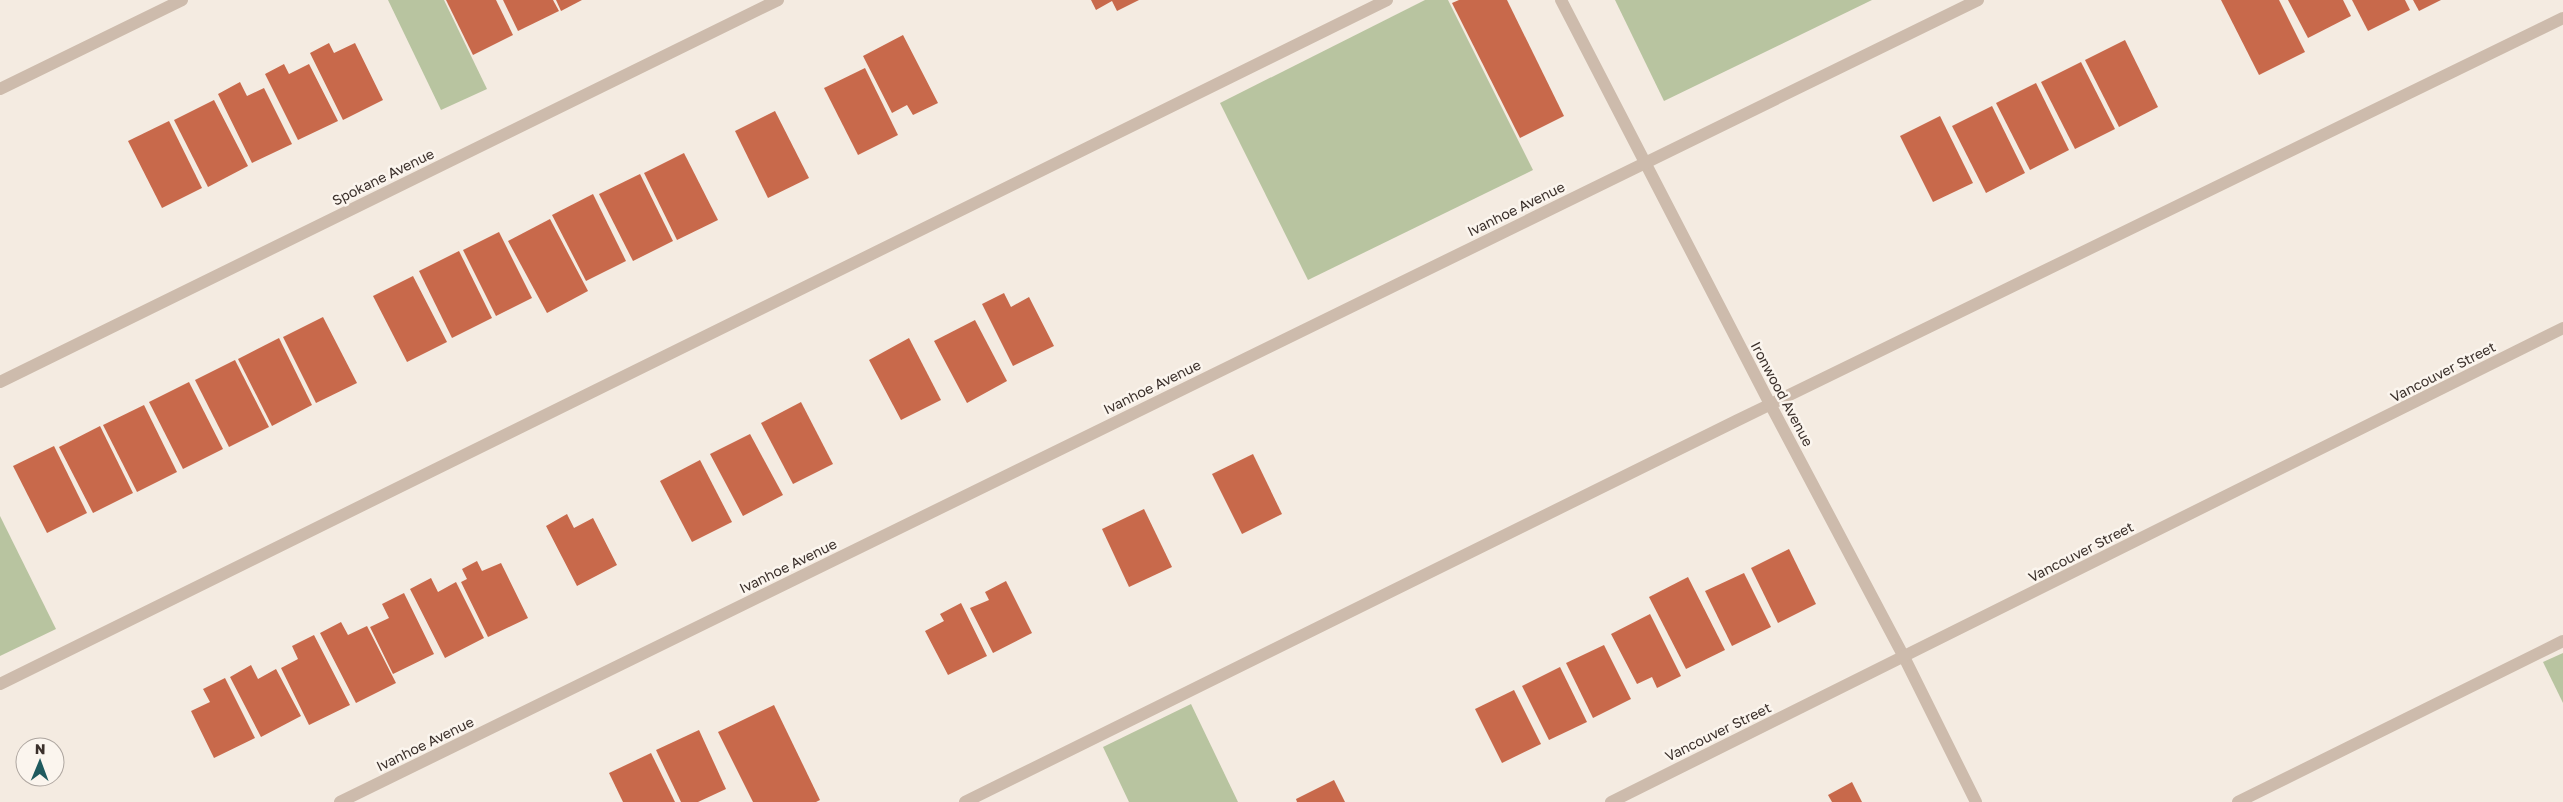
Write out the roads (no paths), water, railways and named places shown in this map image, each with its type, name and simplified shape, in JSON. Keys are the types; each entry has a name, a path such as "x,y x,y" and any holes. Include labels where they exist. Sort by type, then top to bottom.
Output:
{"street":[{"path":"0,89 182,0"},
{"name":"Spokane Avenue","path":"0,382 778,0"},
{"path":"0,684 1387,0"},
{"name":"Ironwood Avenue","path":"1561,0 1644,163 1904,657 1976,802"},
{"name":"Ivanhoe Avenue","path":"340,802 1978,0"},
{"path":"965,802 1770,404 2563,18"},
{"name":"Vancouver Street","path":"1611,802 2563,328"},
{"path":"2238,802 2563,641"}]}
